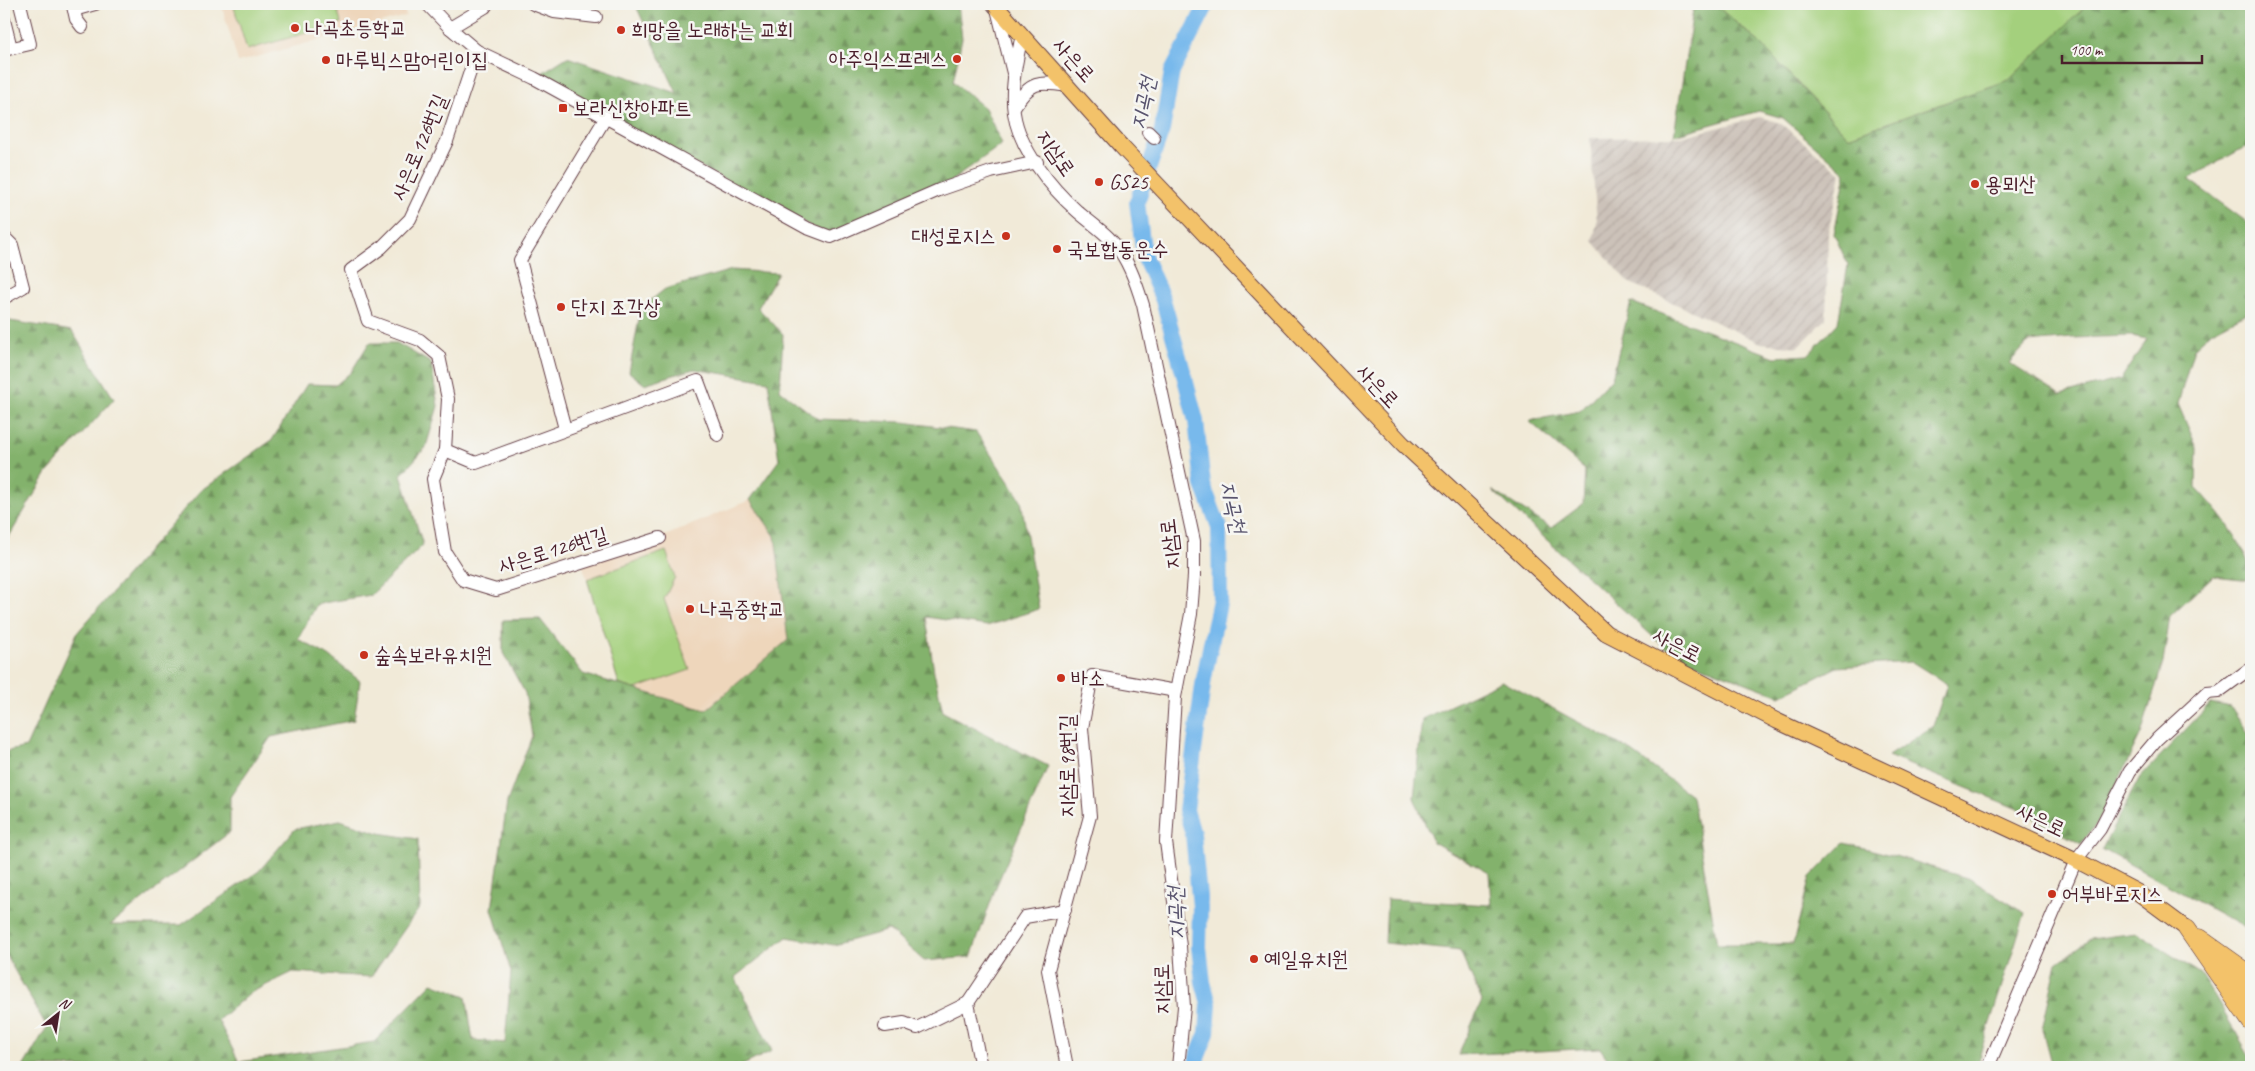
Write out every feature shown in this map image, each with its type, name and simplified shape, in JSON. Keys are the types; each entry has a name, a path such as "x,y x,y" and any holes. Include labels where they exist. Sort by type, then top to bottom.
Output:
{"highway":[{"path":"2187,929 2251,975"},
{"path":"2187,929 2251,1022"}],"main road":[{"name":"사은로","path":"995,4 1121,146 1403,444 1606,633 1777,721 2076,860 2137,892 2187,929 2251,998"}],"street":[{"path":"4,20 8,49 30,44 20,4"},
{"path":"82,27 76,19 73,7 95,4"},
{"path":"427,4 477,52 534,78 807,228 831,237 938,190 991,172 1036,162"},
{"path":"450,28 487,4"},
{"path":"533,4 554,12 596,17"},
{"path":"995,4 1014,74"},
{"name":"지삼로","path":"1022,34 1014,74 1014,107 1019,137 1055,189 1110,238 1133,275 1143,305 1194,541 1191,614 1176,691 1170,755 1166,842 1180,946 1184,1008 1178,1067"},
{"name":"사은로126번길","path":"477,52 447,141 410,219 381,248 351,270 368,321 420,340 439,356 448,399 445,450 433,478 445,552 464,580 496,590 660,538"},
{"path":"1014,107 1024,92 1038,82 1068,86"},
{"path":"565,429 520,260 606,117"},
{"path":"4,238 12,245 23,287 4,298"},
{"path":"445,450 476,462 698,381 718,435"},
{"path":"1988,1067 2076,860 2100,829 2130,770 2157,739 2207,693 2218,692 2251,668"},
{"name":"지삼로98번길","path":"1067,1067 1048,970 1090,816 1082,728 1092,676 1176,691"},
{"path":"885,1026 904,1023 917,1028 968,1003 1025,917 1065,910"},
{"path":"968,1003 981,1067"}],"shaded area":[{"name":"나곡초등학교","path":"221,4 403,4 406,16 238,62"},
{"path":"1760,117 1780,123 1841,173 1828,233 1826,319 1798,347 1761,343 1628,282 1593,241 1597,222 1590,138 1681,137"},
{"name":"나곡중학교","path":"750,500 775,536 788,640 706,710 619,684 582,563 660,538"}],"green space":[{"path":"233,4 336,4 341,23 247,50"},
{"path":"635,4 958,4 962,38 953,82 985,108 1002,144 939,190 831,237 534,78 567,57 677,93"},
{"path":"1694,4 1714,4 1760,43 1848,137 2009,80 2088,4 2251,4 2251,153 2245,147 2188,179 2251,225 2251,311 2212,331 2194,348 2178,404 2197,448 2196,487 2223,518 2239,543 2245,555 2251,580 2213,576 2170,616 2163,663 2141,734 2098,822 2081,844 2018,809 1888,756 1933,726 1947,684 1912,662 1837,667 1780,696 1673,655 1492,490 1551,528 1583,504 1585,470 1529,421 1580,411 1612,378 1631,302 1775,357 1808,355 1838,323 1848,265 1834,234 1846,173 1783,118 1759,111 1674,135","holes":["2131,336 2147,339 2121,379 2060,395 2009,363 2029,342"]},
{"path":"1714,4 2089,4 2009,80 1848,137 1760,43"},
{"path":"732,270 778,273 758,308 783,334 780,390 818,419 903,422 976,432 1021,500 1039,609 987,626 926,617 934,672 943,712 1048,766 996,887 971,957 924,961 889,930 834,945 787,937 735,977 772,1051 739,1067 23,1067 47,1027 4,952 4,752 26,747 77,633 200,491 272,440 307,384 336,385 351,372 369,343 397,343 431,363 438,406 426,447 401,475 423,545 371,595 317,604 298,639 329,656 360,681 354,720 271,737 230,797 230,832 110,925 181,925 259,871 295,829 340,820 379,833 418,839 420,907 371,977 293,972 250,993 218,1020 239,1062 374,1042 432,983 466,996 473,1040 505,1043 511,972 492,909 507,802 532,736 525,693 503,653 503,620 540,619 583,674 706,710 788,640 775,536 750,500 779,460 768,381 694,369 644,384 629,372 641,308 665,289"},
{"path":"4,320 72,331 114,399 47,473 4,545"},
{"path":"666,551 675,577 664,599 690,670 635,689 619,684 587,579"},
{"path":"1502,681 1628,749 1692,796 1717,944 1793,944 1810,877 1844,843 1892,855 1970,879 2025,913 1976,1067 1613,1067 1600,1048 1458,1055 1482,1001 1460,951 1385,943 1387,899 1491,905 1489,873 1433,842 1414,798 1422,719"},
{"path":"2211,703 2231,707 2251,737 2251,931 2102,849 2140,777"},
{"path":"2137,933 2201,974 2251,1058 2251,1067 2052,1067 2042,1029 2057,963 2090,939"}],"waterway":[{"name":"지곡천","path":"1196,1067 1197,1058 1207,1033 1209,1004 1203,982 1199,947 1200,907 1193,834 1186,810 1204,678 1220,599 1219,527 1203,485 1196,421 1183,371 1163,300 1144,256 1137,202 1162,130 1172,72 1207,4"}],"place":[{"name":"나곡초등학교","path":"295,28"},
{"name":"희망을 노래하는 교회","path":"621,30"},
{"name":"아주익스프레스","path":"957,59"},
{"name":"마루빅스맘어린이집","path":"326,60"},
{"name":"보라신창아파트","path":"563,108"},
{"name":"GS25","path":"1099,182"},
{"name":"용뫼산","path":"1975,184"},
{"name":"대성로지스","path":"1006,236"},
{"name":"국보합동운수","path":"1057,249"},
{"name":"단지 조각상","path":"561,307"},
{"name":"나곡중학교","path":"690,609"},
{"name":"숲속보라유치원","path":"364,655"},
{"name":"바소","path":"1061,678"},
{"name":"어부바로지스","path":"2052,894"},
{"name":"예일유치원","path":"1254,959"}]}
